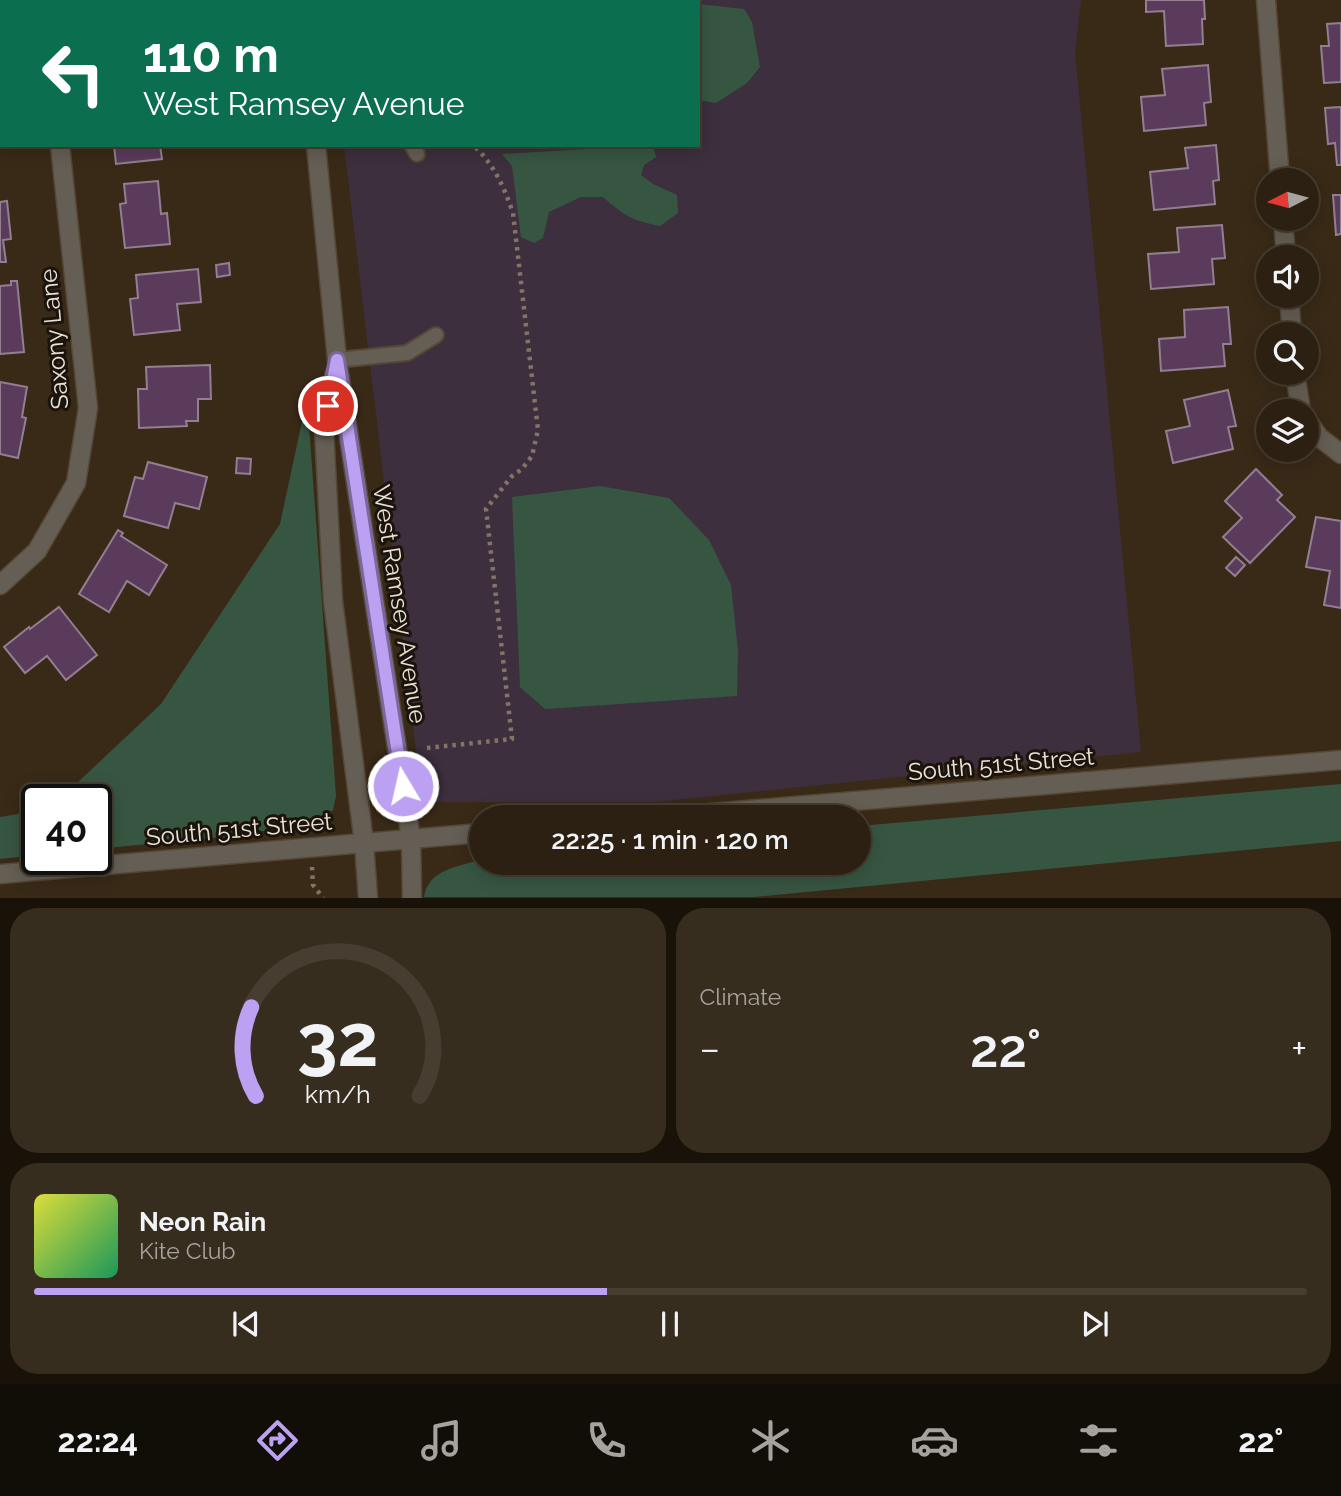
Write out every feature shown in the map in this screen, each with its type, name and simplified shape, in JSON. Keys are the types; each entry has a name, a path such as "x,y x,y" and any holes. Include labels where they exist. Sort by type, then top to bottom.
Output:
{"street":[{"path":"1266,0 1279,168"},
{"name":"Saxony Lane","path":"0,585 37,551 76,483 88,408 60,147"},
{"name":"West Ramsey Avenue","path":"316,147 337,360 411,839 412,898"},
{"name":"West Ramsey Avenue","path":"337,360 324,429 333,601 364,843 368,898"},
{"path":"1319,436 1341,454"},
{"name":"South 51st Street","path":"807,805 1341,760"},
{"name":"South 51st Street","path":"0,874 469,834"}],"lane":[{"path":"337,360 407,353 436,335"}],"path":[{"path":"427,748 512,739 486,509 532,456 538,430 513,214 495,169 475,147"},
{"path":"311,848 313,885 323,898"}],"shaded area":[{"path":"700,0 1081,0 1075,52 1141,752 655,802 422,802 344,147 700,147"}],"green space":[{"path":"700,4 744,9 752,22 760,67 747,83 716,103 700,100"},
{"path":"654,147 656,157 644,165 641,175 677,195 678,213 660,226 629,216 603,197 581,197 549,212 543,238 534,243 521,237 512,166 502,154"},
{"path":"307,398 336,796 333,810 317,821 242,835 112,847 112,784 76,784 161,704 280,524"},
{"path":"600,486 669,498 709,540 731,585 738,651 737,696 545,709 520,687 512,497"},
{"path":"1341,784 1341,841 753,897 424,897 431,881 437,875 469,863 469,875 871,875 871,825"},
{"path":"21,814 21,857 0,859 0,817"}],"building":[{"path":"1146,0 1204,0 1203,44 1166,46 1164,11 1146,12"},
{"path":"1341,23 1341,82 1324,83 1321,46 1329,46 1327,24"},
{"path":"1208,65 1211,102 1204,103 1206,125 1144,131 1141,97 1165,95 1162,69"},
{"path":"1341,107 1341,165 1337,165 1335,143 1328,144 1325,108"},
{"path":"1216,145 1219,180 1213,181 1215,204 1154,210 1150,172 1188,168 1185,148"},
{"path":"114,147 160,147 162,159 116,164"},
{"path":"158,181 161,214 167,213 170,244 125,248 120,204 126,203 124,184"},
{"path":"1333,195 1341,195 1341,234 1336,235"},
{"path":"7,201 11,239 3,240 6,262 0,262 0,202"},
{"path":"1222,225 1225,258 1212,259 1214,284 1151,289 1148,254 1179,252 1177,228"},
{"path":"229,263 230,275 217,277 216,265"},
{"path":"198,269 201,302 177,304 180,330 134,335 130,299 138,298 136,275"},
{"path":"11,281 17,281 24,352 0,354 0,286 11,285"},
{"path":"1228,307 1231,344 1223,344 1225,366 1161,371 1159,339 1185,337 1184,310"},
{"path":"210,365 211,399 198,399 198,421 186,421 187,426 139,428 138,389 147,389 146,367"},
{"path":"0,382 27,387 22,417 26,418 18,458 0,454"},
{"path":"1228,390 1236,426 1228,427 1233,449 1173,463 1166,431 1190,426 1184,400"},
{"path":"237,458 251,459 250,474 236,473"},
{"path":"148,462 207,477 199,509 175,503 168,528 124,516 135,477 143,479"},
{"path":"1256,469 1282,495 1277,500 1295,517 1250,563 1223,537 1242,518 1225,501"},
{"path":"1316,517 1341,521 1341,608 1324,605 1330,571 1306,567"},
{"path":"118,530 123,533 121,536 167,565 149,595 127,581 109,612 79,594"},
{"path":"1236,557 1245,565 1235,576 1226,568"},
{"path":"59,607 97,655 66,680 47,656 25,673 4,647"}],"route":[{"path":"328,406 337,360 403,786"}]}
